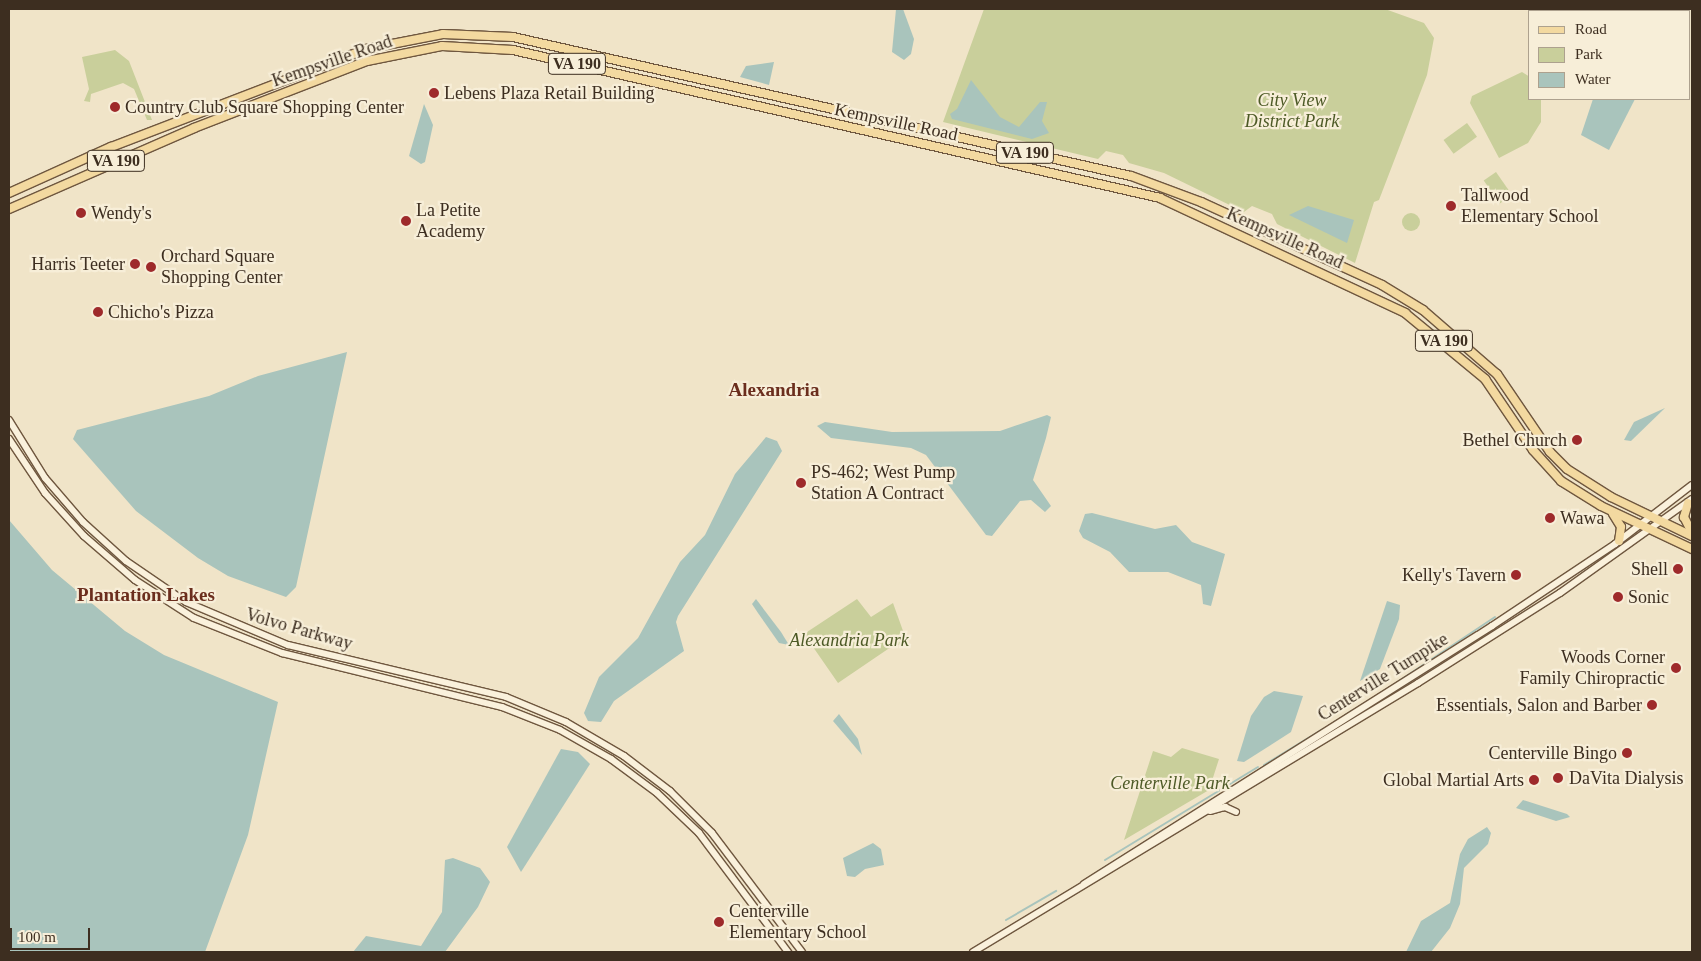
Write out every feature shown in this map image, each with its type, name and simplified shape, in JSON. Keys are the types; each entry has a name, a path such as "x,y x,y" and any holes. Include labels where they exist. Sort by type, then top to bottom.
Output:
{"main road":[{"name":"Kempsville Road","path":"9,193 111,147 366,49 443,34 513,37 1131,176 1202,202 1382,285 1423,310 1497,374 1550,452 1567,469 1692,536"},
{"name":"Kempsville Road","path":"9,209 175,136 367,61 442,46 513,50 1160,198 1371,294 1420,323 1485,379 1549,470 1608,509 1692,549"},
{"name":"Volvo Parkway","path":"9,420 40,470 83,522 126,561 186,602 288,646 455,683 549,714 648,772 712,833 802,952"},
{"name":"Volvo Parkway","path":"9,440 45,493 84,536 126,573 177,608 282,653 454,694 560,730 642,781 706,840 788,952"},
{"name":"Centerville Turnpike","path":"1084,884 1619,541 1692,485"},
{"name":"Centerville Turnpike","path":"973,952 1418,683 1663,522 1690,501"},
{"path":"1690,501 1685,519 1692,532"},
{"path":"1608,509 1620,523 1619,541"},
{"path":"1197,816 1225,807 1236,812"}],"green space":[{"name":"City View District Park","path":"984,9 1385,9 1424,23 1434,38 1427,75 1379,200 1374,202 1355,263 1277,224 1272,214 1252,206 1244,212 1164,173 1129,163 1123,155 1106,151 1098,159 943,122"},
{"path":"115,50 129,61 152,120 147,120 134,89 123,83 91,94 90,102 84,101 89,89 82,57"},
{"path":"1522,72 1528,76 1528,100 1541,100 1541,122 1528,143 1499,158 1470,103 1472,96"},
{"path":"1467,123 1477,137 1454,154 1444,140"},
{"path":"1496,172 1512,195 1500,204 1484,181"},
{"path":"1411,213 1417,216 1420,222 1417,228 1411,231 1405,228 1402,222 1405,216"},
{"name":"Alexandria Park","path":"857,599 871,617 893,603 907,642 888,649 838,683 804,634"},
{"name":"Centerville Park","path":"1182,748 1219,759 1209,790 1124,840 1153,751 1171,757"}],"water":[{"path":"896,9 903,9 914,39 911,54 904,60 892,52"},
{"path":"774,62 769,85 740,77 746,66"},
{"path":"971,80 1000,117 1019,127 1040,102 1047,102 1042,121 1049,133 1032,139 952,119 950,114 957,109"},
{"path":"1593,100 1634,100 1609,150 1581,135"},
{"path":"424,104 433,125 425,162 421,164 409,156"},
{"path":"1308,206 1354,220 1347,243 1289,215"},
{"path":"347,352 296,587 286,597 228,576 198,558 136,511 73,439 77,430 209,396 258,376"},
{"path":"1665,408 1631,441 1624,440 1634,422"},
{"path":"1047,415 1051,417 1033,480 1051,506 1045,512 1031,500 1020,501 992,536 986,535 926,455 911,448 831,438 817,426 825,422 892,432 1000,431"},
{"path":"766,437 777,441 782,451 678,616 676,622 684,651 614,701 601,722 588,721 584,713 599,677 638,638 680,562 705,535 735,474"},
{"path":"1092,513 1155,529 1176,525 1192,542 1225,554 1211,606 1203,604 1201,585 1168,572 1129,572 1110,552 1083,538 1079,531 1085,514"},
{"path":"9,520 52,570 125,631 164,655 278,702 248,835 205,952 9,952"},
{"path":"756,599 789,645 779,643 752,604"},
{"path":"1387,601 1400,605 1399,619 1380,669 1360,681"},
{"path":"1274,691 1303,696 1291,732 1244,762 1237,761 1251,716 1264,697"},
{"path":"839,714 858,739 862,755 833,721"},
{"path":"561,749 578,752 590,764 521,872 507,847"},
{"path":"1523,800 1567,814 1570,817 1556,821 1516,808"},
{"path":"1487,827 1491,833 1488,844 1464,868 1460,904 1450,928 1431,952 1406,952 1421,921 1450,903 1460,854 1468,839"},
{"path":"873,843 881,849 884,865 865,869 855,877 847,876 843,858"},
{"path":"453,858 480,868 490,882 478,907 445,952 353,952 366,936 421,946 442,912 445,860"}],"waterway":[{"path":"1381,693 1495,617"},
{"path":"1345,715 1353,710"},
{"path":"1334,722 1338,720"},
{"path":"1264,765 1323,729"},
{"path":"1105,860 1258,767"},
{"path":"1006,920 1056,891"}],"place":[{"name":"Lebens Plaza Retail Building","path":"434,93"},
{"name":"Country Club Square Shopping Center","path":"115,107"},
{"name":"Tallwood Elementary School","path":"1451,206"},
{"name":"Wendy's","path":"81,213"},
{"name":"La Petite Academy","path":"406,221"},
{"name":"Harris Teeter","path":"135,264"},
{"name":"Orchard Square Shopping Center","path":"151,267"},
{"name":"Chicho's Pizza","path":"98,312"},
{"name":"Bethel Church","path":"1577,440"},
{"name":"PS-462; West Pump Station A Contract","path":"801,483"},
{"name":"Wawa","path":"1550,518"},
{"name":"Shell","path":"1678,569"},
{"name":"Kelly's Tavern","path":"1516,575"},
{"name":"Sonic","path":"1618,597"},
{"name":"Woods Corner Family Chiropractic","path":"1676,668"},
{"name":"Essentials, Salon and Barber","path":"1652,705"},
{"name":"Centerville Bingo","path":"1627,753"},
{"name":"DaVita Dialysis","path":"1558,778"},
{"name":"Global Martial Arts","path":"1534,780"},
{"name":"Centerville Elementary School","path":"719,922"}],"district":[{"name":"Alexandria","path":"774,390"},
{"name":"Plantation Lakes","path":"146,595"}]}
